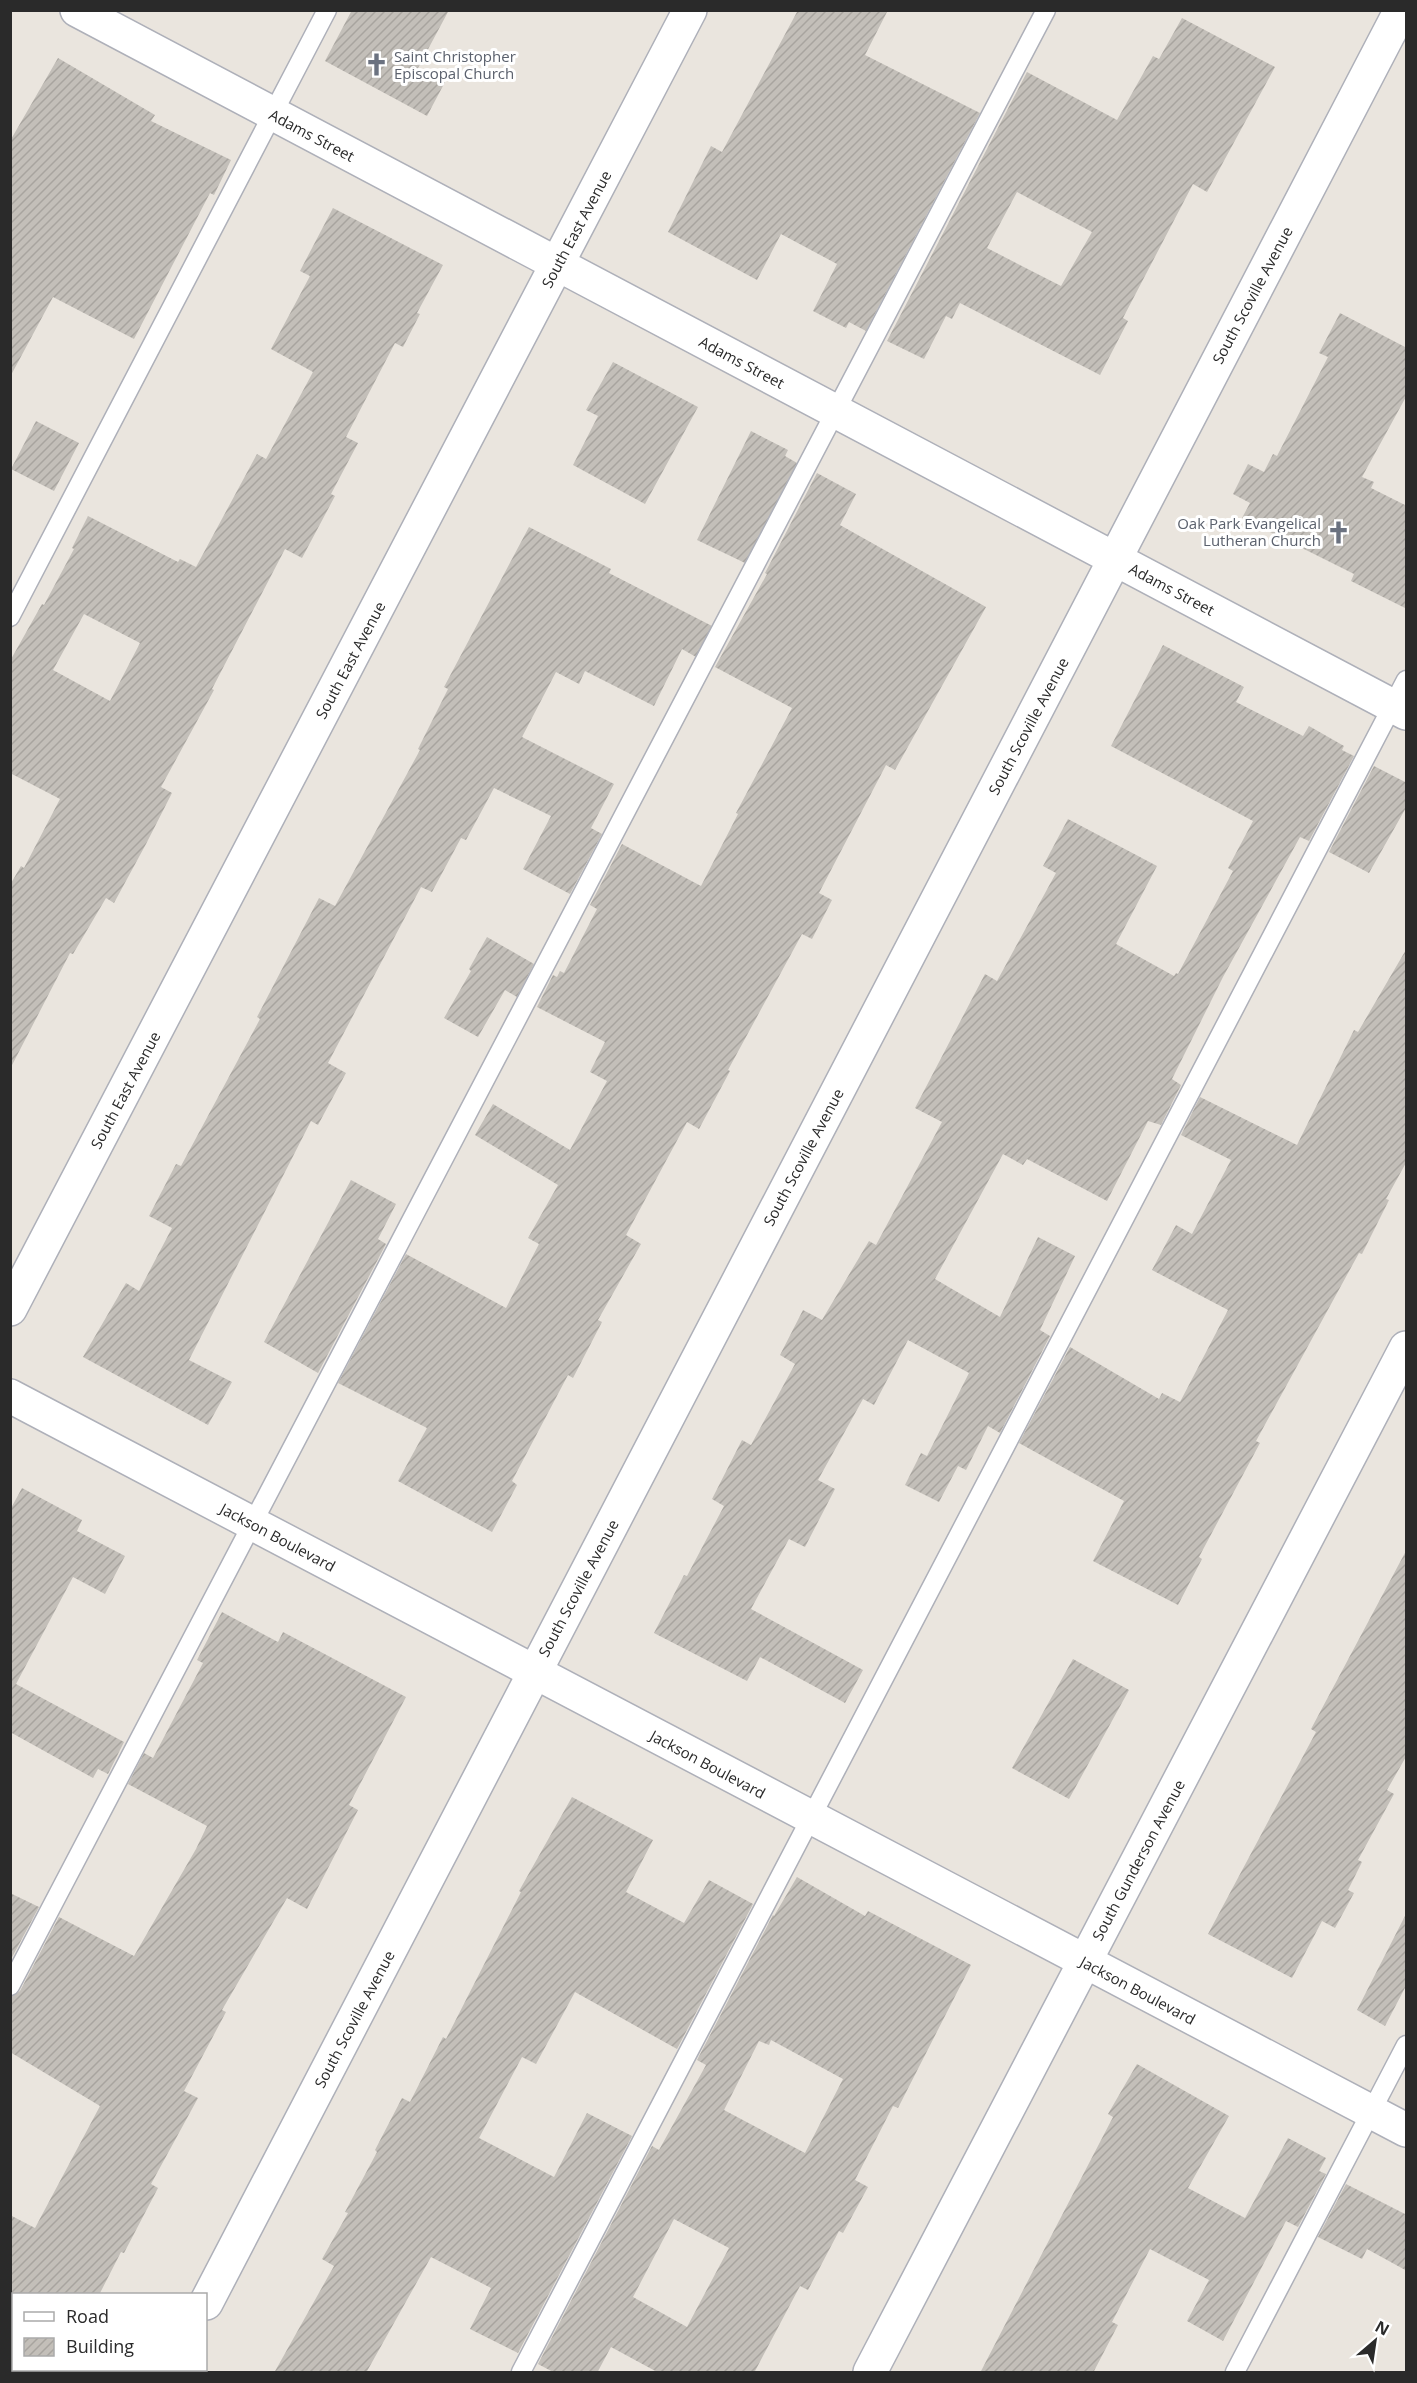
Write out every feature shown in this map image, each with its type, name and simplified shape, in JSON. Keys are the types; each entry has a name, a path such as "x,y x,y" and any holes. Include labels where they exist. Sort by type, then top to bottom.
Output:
{"street":[{"name":"Adams Street","path":"77,10 1115,559 1402,700"},
{"name":"South East Avenue","path":"10,1309 690,10"},
{"name":"South Scoville Avenue","path":"207,2301 1401,10"},
{"name":"South Gunderson Avenue","path":"870,2373 1407,1348"},
{"name":"Jackson Boulevard","path":"10,1396 1407,2130"}],"lane":[{"path":"10,617 327,10"},
{"path":"10,1986 251,1523 838,412 1046,10"},
{"path":"521,2373 811,1818 1402,700"},
{"path":"1235,2373 1407,2045"}],"building":[{"name":"Saint Christopher Episcopal Church","path":"352,10 449,10 418,68 445,82 427,116 325,61"},
{"path":"798,10 888,10 865,55 980,113 866,331 849,322 846,328 813,311 837,264 781,234 757,280 668,232 711,146 722,152"},
{"path":"1182,18 1275,67 1207,192 1193,184 1123,318 1128,321 1100,375 960,303 952,319 946,316 924,359 887,341 1027,72 1117,120 1153,56 1159,59","holes":["1017,192 1092,232 1061,286 987,248"]},
{"path":"58,58 155,115 151,121 231,160 214,195 210,193 134,339 53,297 10,377 10,141"},
{"path":"333,208 443,265 417,313 420,314 403,347 395,343 346,437 358,443 331,494 335,496 302,558 285,549 212,689 214,690 161,787 172,793 146,844 114,903 106,898 73,954 70,953 10,1069 10,885 21,866 24,868 60,799 10,773 10,661 42,604 44,605 74,549 72,548 88,516 178,562 180,559 196,567 257,454 266,459 313,372 271,349 310,276 300,271","holes":["84,614 140,643 110,701 53,670"]},
{"path":"1340,313 1407,348 1407,395 1362,477 1374,482 1371,488 1407,506 1407,609 1351,581 1354,574 1242,518 1250,503 1233,494 1248,464 1264,472 1273,454 1277,456 1328,357 1319,353"},
{"path":"613,362 698,407 645,504 573,465 598,416 586,410"},
{"path":"36,421 79,443 54,491 11,469"},
{"path":"751,431 788,450 785,456 797,463 745,563 697,540"},
{"path":"817,473 856,494 840,525 986,607 895,770 886,765 819,893 832,900 812,939 802,934 728,1070 730,1071 699,1129 687,1122 626,1235 641,1244 598,1320 602,1322 573,1378 568,1375 512,1481 517,1485 492,1532 398,1481 427,1428 338,1383 406,1254 506,1308 539,1244 528,1238 558,1185 475,1135 493,1104 570,1150 607,1081 590,1072 605,1042 537,1007 553,975 557,977 560,971 564,973 597,909 590,905 622,844 701,886 738,814 736,813 792,708 715,667 767,574 765,573"},
{"path":"529,527 611,569 609,573 712,626 696,657 682,649 654,706 585,671 579,684 556,672 522,737 614,784 591,828 602,834 570,894 523,869 551,816 494,788 466,840 461,838 432,892 421,887 328,1063 346,1073 318,1125 311,1121 189,1360 232,1382 208,1425 83,1357 126,1283 139,1291 172,1228 149,1216 176,1164 181,1166 260,1019 257,1017 319,898 335,906 420,750 418,749 448,689 444,687"},
{"path":"1163,645 1244,687 1236,702 1303,736 1309,726 1344,746 1342,750 1354,756 1309,841 1300,837 1223,977 1172,1079 1181,1085 1161,1125 1148,1121 1107,1201 1027,1159 1023,1165 1003,1154 935,1279 1000,1317 1038,1237 1075,1256 1040,1330 1050,1336 1000,1433 988,1426 966,1470 958,1466 939,1502 905,1485 921,1453 927,1456 969,1373 908,1340 874,1405 863,1399 818,1480 835,1489 805,1547 789,1539 751,1609 863,1670 845,1703 760,1657 747,1681 654,1633 724,1506 712,1499 742,1440 751,1445 795,1364 780,1355 803,1310 822,1320 869,1241 876,1245 942,1122 915,1108 985,974 997,981 1056,873 1043,866 1068,819 1157,866 1116,944 1174,976 1178,974 1233,871 1228,868 1253,821 1111,746"},
{"path":"1374,766 1407,783 1407,806 1369,873 1329,852"},
{"path":"487,937 534,964 517,997 505,990 478,1037 444,1018 471,971 469,969"},
{"path":"1407,948 1407,1161 1386,1199 1389,1200 1362,1254 1359,1253 1256,1441 1260,1443 1199,1557 1202,1559 1178,1605 1093,1561 1124,1501 1019,1443 1070,1347 1159,1399 1162,1393 1180,1402 1228,1310 1152,1270 1176,1225 1192,1234 1231,1160 1181,1135 1200,1097 1297,1145 1354,1030 1358,1032"},
{"path":"351,1180 396,1204 378,1239 386,1244 318,1373 264,1342"},
{"path":"22,1488 82,1520 77,1531 125,1556 105,1594 73,1577 16,1684 124,1742 108,1774 98,1769 93,1778 10,1732 10,1510"},
{"path":"1407,1549 1407,1755 1387,1790 1394,1794 1358,1860 1362,1862 1348,1890 1354,1893 1335,1928 1322,1921 1292,1978 1208,1934 1316,1732 1311,1729"},
{"path":"222,1612 278,1642 283,1632 406,1697 349,1805 358,1810 307,1909 287,1898 222,2010 226,2012 184,2091 198,2098 151,2184 158,2188 100,2293 12,2293 10,2295 10,2215 35,2228 100,2106 10,2052 10,1997 20,1991 59,1917 134,1956 196,1849 207,1826 128,1784 144,1753 153,1758 203,1663 197,1660"},
{"path":"1073,1659 1129,1690 1069,1799 1012,1768"},
{"path":"572,1797 653,1840 626,1892 684,1923 709,1880 753,1904 677,2049 575,1992 536,2064 522,2057 479,2138 554,2177 587,2113 632,2136 518,2353 470,2329 491,2288 431,2257 366,2373 274,2373 334,2266 322,2259 348,2213 345,2212 377,2152 375,2150 402,2098 410,2102 443,2037 446,2039 521,1892 519,1891"},
{"path":"797,1877 865,1916 868,1911 971,1965 898,2108 893,2106 855,2180 868,2187 843,2233 839,2231 808,2290 800,2286 754,2373 659,2373 611,2347 597,2373 555,2373 538,2364 652,2146 659,2150 706,2065 697,2060","holes":["771,2040 843,2079 805,2153 724,2110 759,2041 769,2045","674,2219 729,2248 687,2327 633,2297"]},
{"path":"10,1893 39,1907 10,1961"},
{"path":"1407,1912 1407,1984 1385,2026 1357,2010"},
{"path":"1137,2064 1229,2116 1188,2188 1245,2218 1288,2138 1326,2158 1319,2171 1326,2174 1298,2227 1286,2221 1223,2341 1187,2321 1209,2280 1150,2249 1112,2322 1118,2325 1093,2373 980,2373 1113,2117 1108,2114"},
{"path":"1346,2184 1407,2215 1407,2271 1367,2249 1362,2259 1318,2237"}],"place":[{"name":"Saint Christopher Episcopal Church","path":"376,65"},
{"name":"Oak Park Evangelical Lutheran Church","path":"1339,532"}]}
